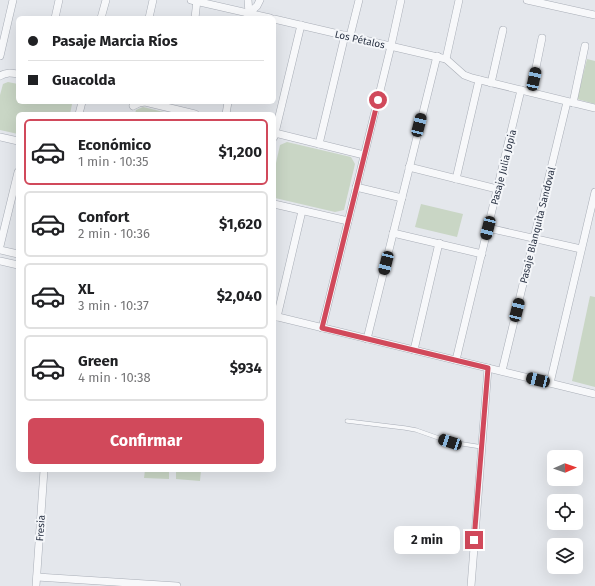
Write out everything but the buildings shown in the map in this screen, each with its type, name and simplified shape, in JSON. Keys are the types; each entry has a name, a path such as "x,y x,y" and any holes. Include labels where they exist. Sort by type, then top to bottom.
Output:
{"street":[{"path":"0,56 12,0"},
{"path":"55,16 59,0"},
{"path":"102,16 106,0"},
{"path":"149,16 153,0"},
{"path":"195,16 195,0 248,16"},
{"path":"248,0 248,16"},
{"path":"248,16 260,0"},
{"path":"318,144 359,0"},
{"path":"322,328 401,0"},
{"path":"459,0 446,59 464,75 595,108"},
{"path":"527,0 544,2 595,15"},
{"name":"Los Pétalos","path":"276,19 446,59"},
{"path":"276,127 301,25"},
{"path":"491,83 503,30"},
{"path":"531,92 542,38"},
{"name":"Pasaje Blanquita Sandoval","path":"502,371 534,238 585,46"},
{"path":"367,339 437,56"},
{"path":"0,76 8,72 16,74"},
{"path":"456,178 479,80"},
{"name":"Pasaje Julia Jopia","path":"456,360 521,90"},
{"path":"174,105 190,112"},
{"path":"276,135 364,155"},
{"path":"0,137 16,141"},
{"path":"409,167 497,189"},
{"path":"0,246 16,180"},
{"path":"356,188 402,198"},
{"path":"550,383 595,192"},
{"path":"276,204 348,221"},
{"path":"276,312 302,211"},
{"path":"488,228 581,249"},
{"path":"393,233 482,254"},
{"path":"414,350 439,243"},
{"path":"0,250 16,254"},
{"path":"0,261 16,265"},
{"path":"276,316 595,394"},
{"path":"471,586 488,368"},
{"name":"Fresia","path":"36,586 44,472"},
{"path":"37,577 177,586"}],"lane":[{"path":"347,420 416,430 450,442 482,448"}],"green space":[{"path":"587,59 595,61 595,104 577,99"},
{"path":"8,82 16,84 16,104 72,104 70,112 16,112 16,134 0,130 0,95 3,84"},
{"path":"143,107 164,112 136,112 136,110"},
{"path":"287,142 351,157 355,164 344,210 335,212 276,198 276,163 280,145"},
{"path":"421,204 463,214 457,237 415,227"},
{"path":"590,296 595,297 595,387 572,381"},
{"path":"145,472 169,472 169,479 144,478"},
{"path":"176,472 201,472 200,481 176,479"}],"route":[{"path":"378,100 322,328 488,368 474,540"}]}
